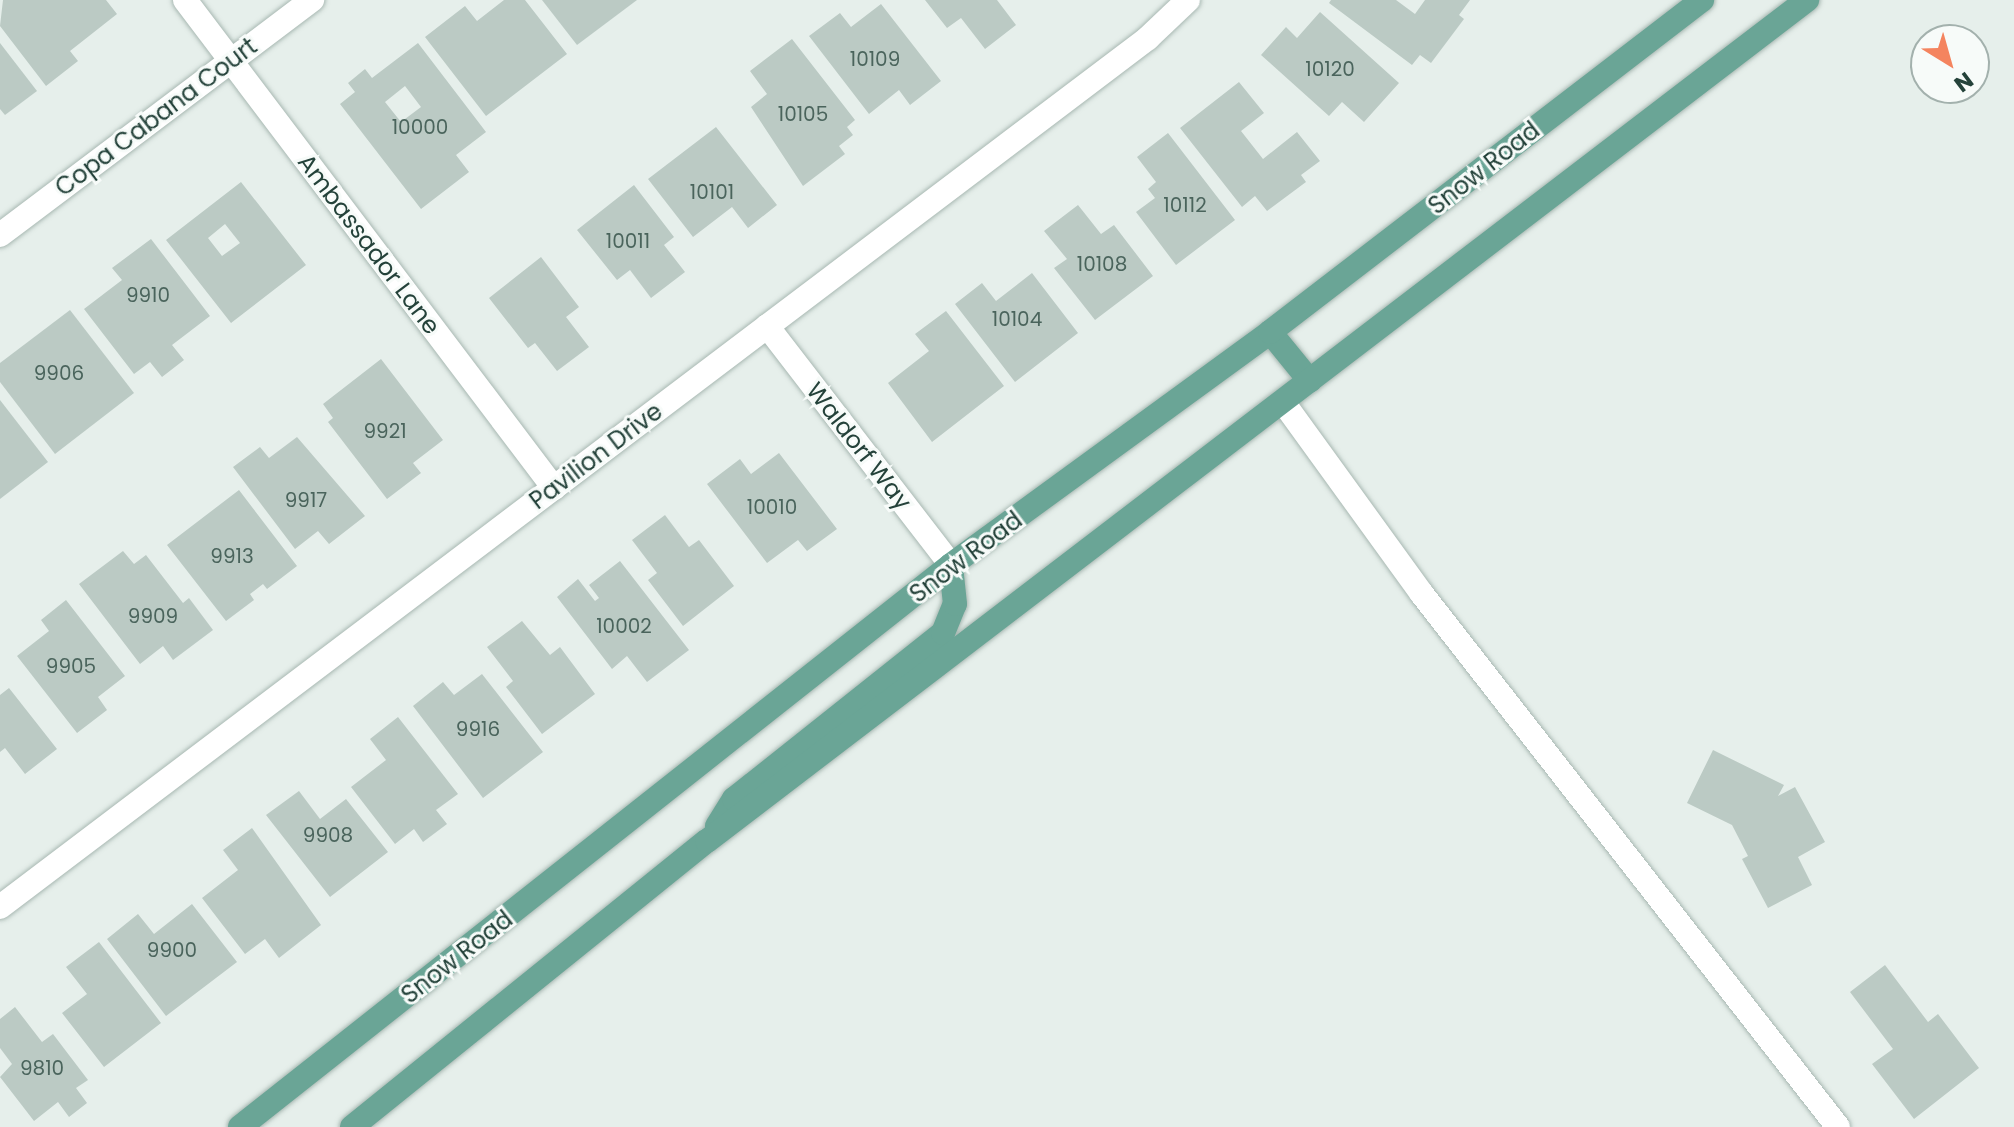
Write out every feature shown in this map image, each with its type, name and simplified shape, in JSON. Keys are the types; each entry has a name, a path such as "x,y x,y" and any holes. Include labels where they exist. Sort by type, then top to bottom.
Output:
{"main road":[{"name":"Snow Road","path":"240,1127 951,565 1270,332 1702,0"},
{"path":"352,1127 707,841 1807,0"},
{"path":"1270,332 1310,381"},
{"path":"707,841 734,799 943,633 955,604 951,565"}],"street":[{"name":"Ambassador Lane","path":"185,0 554,488"},
{"name":"Copa Cabana Court","path":"0,235 312,0"},
{"name":"Pavilion Drive","path":"0,907 1148,38 1188,0"},
{"name":"Waldorf Way","path":"767,326 951,565"},
{"path":"1283,402 1422,594 1838,1127"}],"building":[{"path":"3,0 106,0 117,14 70,51 78,61 46,86 0,26"},
{"path":"504,0 525,0 567,54 486,116 425,37 465,6 477,21"},
{"path":"542,0 637,0 577,45"},
{"path":"925,0 997,0 1016,25 985,49 961,18 947,28"},
{"path":"1331,0 1396,0 1415,14 1425,0 1470,0 1459,15 1464,19 1431,63 1420,55 1412,65 1329,3"},
{"path":"881,4 941,81 910,105 899,90 869,114 809,36 840,13 851,27"},
{"path":"1320,12 1399,83 1364,122 1342,102 1329,116 1261,55 1286,27 1297,38"},
{"path":"792,39 855,120 847,127 853,135 839,146 845,154 803,186 751,107 767,94 750,71"},
{"path":"0,43 37,91 5,115 0,109"},
{"path":"418,43 486,132 456,155 469,172 421,209 340,104 355,92 348,83 365,69 372,78","holes":["405,86 421,107 401,122 385,102"]},
{"path":"1239,82 1264,113 1241,131 1263,159 1297,132 1320,161 1301,175 1306,182 1267,211 1255,196 1242,207 1180,128"},
{"path":"716,127 777,205 748,228 732,207 693,237 648,179"},
{"path":"1168,133 1235,220 1176,265 1136,212 1155,198 1148,189 1156,182 1137,157"},
{"path":"241,182 306,265 231,323 166,240","holes":["225,224 240,243 222,256 208,238"]},
{"path":"634,185 674,237 664,245 685,272 651,298 630,270 617,280 577,230"},
{"path":"1078,205 1101,234 1114,225 1153,276 1095,320 1054,268 1067,259 1044,231"},
{"path":"151,239 210,316 172,345 184,360 162,377 150,362 134,374 84,309 122,280 112,268"},
{"path":"541,257 579,307 566,317 589,347 557,371 535,343 528,348 489,298"},
{"path":"1032,273 1078,333 1015,382 955,304 982,283 996,301"},
{"path":"70,310 134,393 55,454 0,382 0,363"},
{"path":"946,311 1004,386 932,442 888,383 929,351 915,334"},
{"path":"381,359 443,440 413,463 421,473 387,499 328,422 333,418 323,404"},
{"path":"0,400 48,462 0,499"},
{"path":"297,437 365,516 329,544 318,531 295,549 233,467 260,447 269,458"},
{"path":"779,453 837,529 807,551 798,540 767,563 707,484 740,459 751,474"},
{"path":"239,490 297,566 267,589 263,584 250,594 254,600 226,621 167,545"},
{"path":"665,515 689,547 699,540 734,586 683,626 648,580 657,573 632,540"},
{"path":"123,551 134,564 146,555 183,603 189,598 213,630 173,660 163,646 140,664 79,584"},
{"path":"620,561 689,650 647,682 627,656 612,669 557,597 578,579 595,601 599,598 589,585"},
{"path":"66,600 125,676 98,697 107,710 77,733 17,656 49,631 41,620"},
{"path":"522,621 550,655 560,647 595,694 542,734 506,687 513,681 487,647"},
{"path":"482,674 543,752 483,798 413,706 443,682 454,695"},
{"path":"9,688 57,749 25,774 5,748 0,752 0,695"},
{"path":"398,717 458,794 436,810 447,824 423,842 414,829 395,844 351,787 386,760 370,739"},
{"path":"1713,750 1784,785 1778,796 1795,787 1825,842 1798,857 1812,885 1768,908 1742,859 1748,856 1732,825 1687,803"},
{"path":"299,791 320,819 346,799 388,852 330,897 266,815"},
{"path":"252,828 321,925 279,958 265,939 245,954 202,898 238,870 223,850"},
{"path":"192,904 237,962 166,1016 107,939 138,914 154,934"},
{"path":"99,942 161,1023 104,1067 62,1013 87,994 66,967"},
{"path":"1885,965 1928,1022 1938,1014 1979,1068 1914,1119 1872,1064 1893,1049 1850,992"},
{"path":"15,1007 42,1042 53,1034 88,1080 76,1088 87,1103 69,1117 58,1102 34,1121 0,1077 12,1064 0,1048 0,1019"}]}
